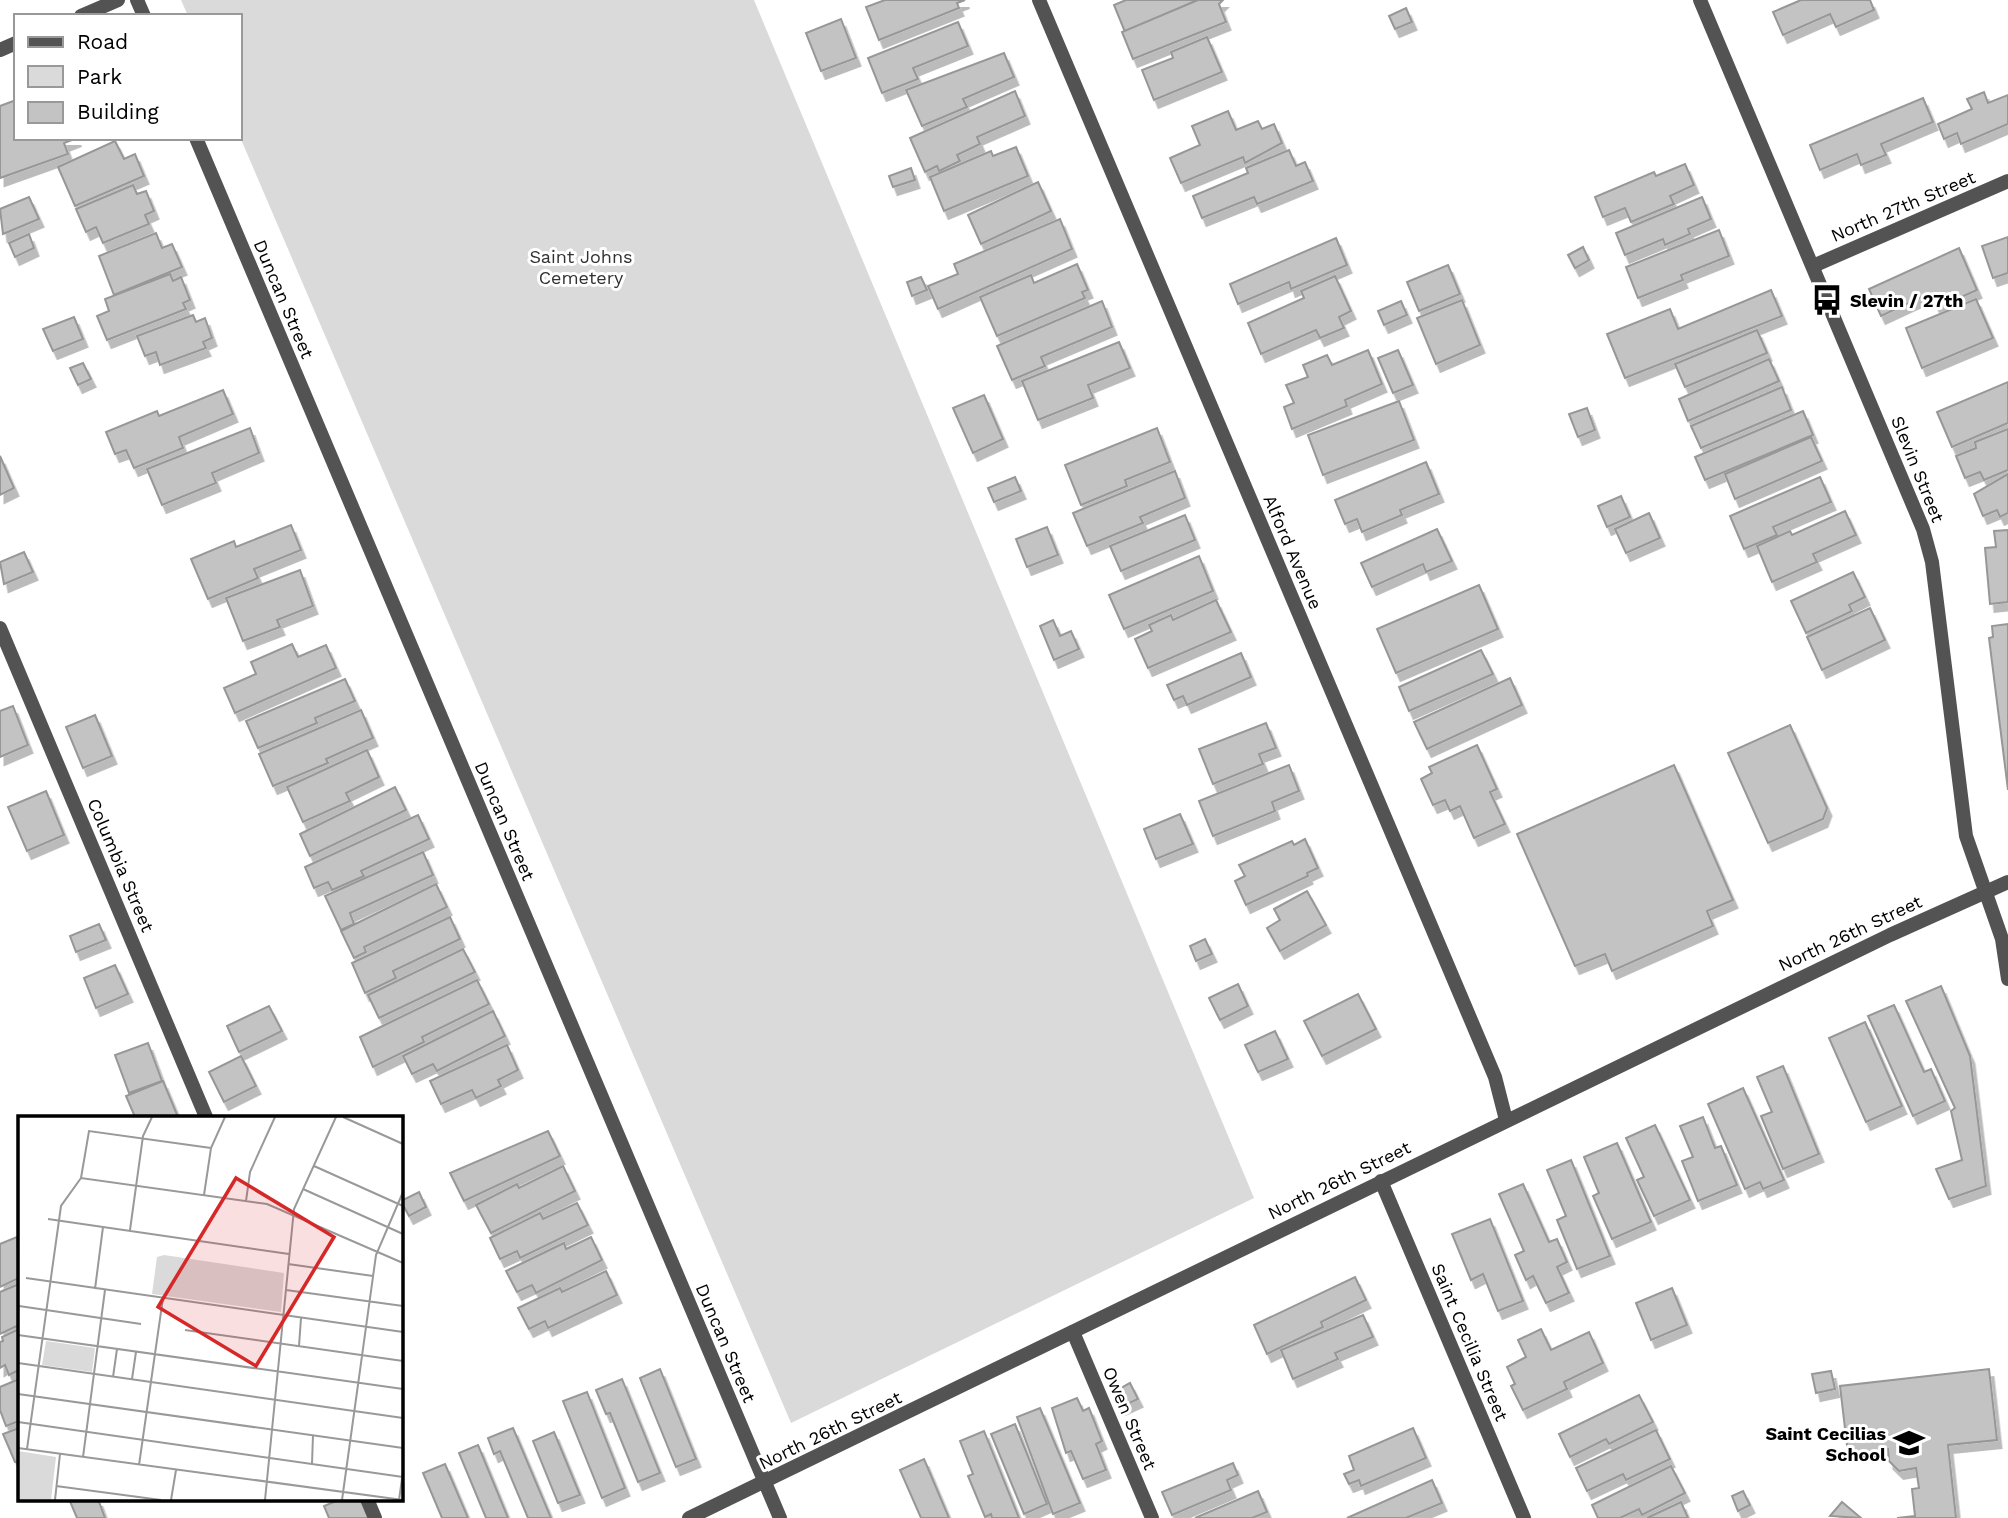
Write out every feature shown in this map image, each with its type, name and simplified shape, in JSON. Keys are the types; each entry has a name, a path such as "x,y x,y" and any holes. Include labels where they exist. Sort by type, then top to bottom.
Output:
{"street":[{"path":"86,14 118,0"},
{"name":"Alford Avenue","path":"1039,0 1495,1077 1506,1120"},
{"name":"Slevin Street","path":"1700,0 1923,529 1929,551 1966,836 2002,939 2008,979"},
{"name":"Duncan Street","path":"197,140 780,1518"},
{"name":"North 27th Street","path":"1813,265 2008,181"},
{"name":"Columbia Street","path":"0,628 206,1116"},
{"name":"North 26th Street","path":"689,1518 1506,1120 2008,882"},
{"name":"Saint Cecilia Street","path":"1381,1181 1524,1518"},
{"name":"Owen Street","path":"1073,1332 1152,1518"},
{"path":"367,1500 375,1518"}],"green space":[{"name":"Saint Johns Cemetery","path":"181,0 754,0 1254,1198 791,1423 241,140 242,14 187,14"}],"building":[{"path":"885,0 965,0 957,3 959,8 879,40 866,7"},
{"path":"1126,0 1198,0 1125,32 1114,5"},
{"path":"1198,0 1223,0 1219,4 1226,22 1133,59 1122,32"},
{"path":"1801,0 1870,0 1874,10 1836,27 1830,14 1783,35 1773,12"},
{"path":"1406,8 1412,22 1395,29 1389,16"},
{"path":"841,19 856,58 821,71 806,33"},
{"path":"958,22 968,46 913,68 918,79 882,93 868,58"},
{"path":"1207,37 1222,72 1154,100 1142,70 1173,58 1171,52"},
{"path":"1004,53 1014,77 963,99 967,107 922,126 906,90"},
{"path":"1015,91 1025,116 977,137 980,144 957,155 960,161 939,171 937,166 925,172 910,138"},
{"path":"1984,92 1988,103 2008,95 2008,124 1961,144 1957,133 1944,139 1938,124 1972,109 1967,99"},
{"path":"1923,98 1933,122 1881,144 1886,155 1861,165 1857,154 1820,170 1810,145"},
{"path":"14,101 14,140 72,140 64,143 68,154 0,178 0,106"},
{"path":"1228,111 1236,130 1258,121 1262,129 1274,124 1282,143 1245,163 1243,157 1181,183 1170,158 1200,145 1192,126"},
{"path":"115,141 124,159 135,154 144,176 75,206 58,167"},
{"path":"1016,147 1028,176 944,211 930,177 991,151 993,156"},
{"path":"1289,150 1296,166 1305,162 1313,181 1257,204 1254,197 1202,218 1193,196 1248,173 1246,168"},
{"path":"1685,164 1694,185 1670,196 1674,204 1631,222 1625,208 1603,217 1595,197 1654,172 1656,176"},
{"path":"911,168 915,180 893,187 889,176"},
{"path":"1038,182 1051,211 981,244 968,215"},
{"path":"133,185 137,194 146,191 154,211 145,215 149,224 103,243 96,227 86,232 76,209"},
{"path":"29,197 39,219 3,234 0,209"},
{"path":"1702,197 1711,219 1688,229 1690,234 1665,245 1663,239 1625,255 1616,233"},
{"path":"1060,219 1072,249 938,309 928,286 958,274 954,264"},
{"path":"1719,230 1729,256 1681,275 1683,280 1638,298 1626,267"},
{"path":"156,233 162,248 172,244 182,267 114,295 99,256"},
{"path":"29,234 34,248 15,257 9,243"},
{"path":"2008,237 2008,273 1993,278 1982,246"},
{"path":"1336,238 1347,265 1291,289 1289,282 1238,304 1230,284"},
{"path":"1583,247 1589,260 1575,268 1568,255"},
{"path":"1959,248 1977,290 1937,308 1930,293 1881,316 1869,289"},
{"path":"1077,264 1088,290 1082,292 1085,298 997,336 980,297 1031,275 1034,283"},
{"path":"1448,265 1460,294 1419,311 1407,282"},
{"path":"170,274 173,281 181,277 190,300 183,303 186,309 107,340 97,316 109,311 105,299"},
{"path":"1335,276 1351,311 1339,317 1344,328 1320,338 1316,330 1261,354 1248,323 1304,298 1301,291"},
{"path":"921,277 927,290 912,296 907,282"},
{"path":"1771,290 1782,316 1625,378 1607,334 1670,309 1678,329"},
{"path":"1976,299 1993,338 1922,368 1906,328"},
{"path":"1462,300 1480,345 1436,364 1417,318"},
{"path":"1102,301 1112,327 1041,357 1045,366 1012,380 997,346"},
{"path":"1401,301 1407,315 1384,325 1378,311"},
{"path":"193,315 196,322 205,318 212,338 203,342 206,348 160,365 156,352 145,356 137,336"},
{"path":"74,317 83,339 53,351 43,329"},
{"path":"1757,330 1767,353 1685,387 1675,364"},
{"path":"1119,342 1130,368 1088,385 1093,398 1038,420 1022,381"},
{"path":"1368,350 1382,384 1345,400 1347,406 1292,429 1284,407 1294,403 1286,385 1308,377 1303,365 1327,355 1332,365"},
{"path":"1398,350 1413,385 1393,393 1378,358"},
{"path":"1769,359 1779,381 1688,421 1679,399"},
{"path":"83,363 91,379 78,385 70,368"},
{"path":"2008,382 2008,423 1952,447 1937,412"},
{"path":"1782,387 1791,410 1701,448 1691,426"},
{"path":"223,390 233,414 179,437 183,448 134,468 126,450 115,454 106,432 157,411 159,416"},
{"path":"984,395 1003,439 973,453 953,408"},
{"path":"1399,401 1414,440 1323,475 1308,435"},
{"path":"1587,408 1595,430 1578,437 1569,414"},
{"path":"1803,411 1813,435 1705,480 1695,457"},
{"path":"250,428 259,453 212,473 216,483 162,505 147,469"},
{"path":"1157,428 1170,462 1125,480 1127,486 1081,505 1065,465"},
{"path":"2008,429 2008,470 1984,480 1980,472 1965,478 1956,456 1976,448 1975,442"},
{"path":"1811,437 1822,461 1735,499 1725,474"},
{"path":"0,456 14,488 0,495"},
{"path":"1426,462 1439,494 1400,510 1402,515 1362,532 1357,519 1345,524 1335,500"},
{"path":"1175,471 1185,498 1140,517 1143,523 1087,546 1073,513"},
{"path":"2008,474 2008,513 2000,517 1997,510 1983,516 1974,494"},
{"path":"1015,477 1021,491 994,502 988,488"},
{"path":"1820,477 1831,502 1773,527 1777,535 1744,549 1730,516"},
{"path":"1621,496 1630,517 1607,527 1598,506"},
{"path":"1845,511 1856,535 1813,554 1817,562 1772,582 1757,546 1790,531 1792,535"},
{"path":"1649,513 1660,538 1626,553 1615,529"},
{"path":"1185,515 1195,540 1121,571 1110,546"},
{"path":"291,525 301,550 254,569 258,578 208,599 191,559 234,541 236,547"},
{"path":"1047,527 1058,555 1027,567 1016,539"},
{"path":"1437,529 1452,561 1426,572 1423,564 1372,587 1361,563"},
{"path":"2008,530 2008,602 1990,604 1985,548 1996,547 1994,531"},
{"path":"24,552 33,572 4,584 0,562"},
{"path":"1199,556 1213,591 1124,629 1109,595"},
{"path":"300,570 313,606 277,620 280,627 243,641 226,598"},
{"path":"1853,572 1865,597 1849,605 1852,611 1806,633 1791,601"},
{"path":"1479,585 1498,629 1396,673 1377,629"},
{"path":"1216,600 1231,632 1148,668 1135,639 1152,631 1149,625 1171,615 1173,620"},
{"path":"1870,608 1885,640 1822,670 1807,637"},
{"path":"1053,620 1060,636 1071,631 1079,649 1054,660 1040,626"},
{"path":"2008,624 2008,790 1989,638 1993,637 1992,626"},
{"path":"292,644 298,657 326,645 336,668 235,713 224,688 256,674 251,662"},
{"path":"1481,650 1493,674 1409,711 1399,687"},
{"path":"1241,653 1251,677 1187,705 1183,696 1174,700 1167,685"},
{"path":"1510,678 1522,705 1427,749 1414,722"},
{"path":"345,679 355,701 315,718 317,723 258,748 246,721"},
{"path":"13,706 28,745 0,757 0,711"},
{"path":"361,710 373,738 326,759 328,763 273,786 259,754"},
{"path":"95,715 112,756 83,768 66,727"},
{"path":"1266,723 1276,748 1259,754 1263,764 1213,784 1199,749"},
{"path":"1790,725 1827,808 1823,819 1768,843 1728,753"},
{"path":"1477,745 1497,789 1490,792 1505,824 1474,838 1460,806 1450,811 1445,800 1433,805 1421,779 1432,773 1429,767"},
{"path":"367,750 379,777 346,793 350,801 303,822 287,787"},
{"path":"1289,765 1299,791 1272,802 1275,811 1213,836 1199,801"},
{"path":"1674,765 1733,900 1707,911 1713,926 1612,971 1605,954 1575,966 1517,834"},
{"path":"395,787 406,810 310,856 300,834"},
{"path":"46,791 64,835 27,851 8,807"},
{"path":"1180,814 1193,844 1156,859 1144,829"},
{"path":"418,815 429,839 361,871 364,876 332,890 328,882 314,888 305,867"},
{"path":"1305,839 1318,868 1307,873 1308,876 1246,905 1235,881 1245,876 1239,865 1292,841 1294,845"},
{"path":"423,852 433,875 350,913 354,924 341,930 325,896"},
{"path":"436,884 447,907 364,947 366,952 354,958 341,931"},
{"path":"1307,891 1326,925 1280,951 1267,928 1280,920 1274,909"},
{"path":"450,917 460,939 393,971 396,978 365,993 352,963"},
{"path":"99,924 106,940 76,952 70,936"},
{"path":"1205,939 1212,954 1196,961 1190,946"},
{"path":"463,949 475,972 379,1018 368,995"},
{"path":"115,965 128,994 96,1008 84,978"},
{"path":"477,980 489,1004 422,1037 424,1042 373,1067 360,1037"},
{"path":"1238,984 1248,1006 1220,1020 1209,998"},
{"path":"1941,986 1970,1056 1986,1186 1949,1199 1936,1169 1962,1160 1951,1111 1955,1108 1906,1001"},
{"path":"1358,994 1376,1029 1322,1056 1304,1021"},
{"path":"1894,1005 1924,1072 1931,1069 1945,1101 1913,1116 1868,1016"},
{"path":"269,1006 282,1031 239,1052 227,1026"},
{"path":"493,1011 505,1036 437,1071 433,1064 412,1074 403,1056"},
{"path":"1865,1022 1902,1106 1866,1122 1829,1038"},
{"path":"1275,1031 1288,1059 1258,1072 1245,1045"},
{"path":"148,1043 162,1081 129,1093 115,1055"},
{"path":"507,1045 518,1070 498,1080 501,1086 476,1098 472,1090 441,1104 430,1081"},
{"path":"241,1056 256,1086 224,1102 209,1072"},
{"path":"1783,1066 1819,1154 1783,1169 1761,1116 1772,1112 1757,1077"},
{"path":"163,1081 178,1116 135,1116 126,1096"},
{"path":"1743,1088 1784,1180 1763,1189 1760,1182 1745,1189 1708,1104"},
{"path":"1703,1117 1715,1148 1721,1146 1737,1185 1698,1201 1682,1161 1693,1157 1680,1126"},
{"path":"1655,1125 1690,1200 1654,1216 1637,1180 1644,1177 1626,1138"},
{"path":"548,1131 560,1156 464,1201 450,1173"},
{"path":"1617,1143 1651,1222 1612,1239 1593,1196 1599,1193 1584,1157"},
{"path":"1571,1160 1610,1256 1577,1269 1557,1220 1566,1216 1547,1170"},
{"path":"563,1166 575,1191 491,1233 476,1205 517,1184 519,1188"},
{"path":"1523,1184 1549,1242 1557,1239 1567,1262 1557,1267 1569,1293 1546,1303 1533,1276 1526,1280 1515,1255 1524,1251 1499,1194"},
{"path":"419,1192 426,1207 409,1216 402,1200"},
{"path":"577,1203 588,1225 520,1258 517,1251 500,1259 490,1238 540,1213 543,1219"},
{"path":"1490,1219 1523,1301 1498,1311 1483,1274 1471,1280 1452,1234"},
{"path":"17,1237 18,1278 0,1287 0,1244"},
{"path":"591,1237 602,1260 536,1293 532,1285 517,1292 506,1271 564,1243 566,1249"},
{"path":"606,1271 617,1295 548,1328 545,1321 529,1329 518,1308 560,1288 562,1292"},
{"path":"1355,1277 1366,1300 1321,1322 1323,1327 1267,1354 1254,1325"},
{"path":"18,1284 18,1325 0,1334 0,1292"},
{"path":"1672,1288 1687,1325 1651,1340 1636,1303"},
{"path":"1363,1315 1373,1337 1335,1353 1338,1359 1293,1379 1281,1350"},
{"path":"18,1329 18,1370 9,1375 5,1365 0,1368 2,1337"},
{"path":"1541,1329 1551,1350 1589,1332 1603,1363 1564,1382 1567,1389 1523,1410 1511,1386 1515,1384 1507,1367 1526,1357 1518,1340"},
{"path":"660,1369 696,1459 676,1467 640,1378"},
{"name":"Saint Cecilias School","path":"1989,1369 1997,1440 1948,1445 1956,1518 1897,1518 1915,1516 1912,1489 1919,1488 1916,1468 1899,1471 1889,1461 1888,1449 1848,1454 1840,1386"},
{"path":"1831,1371 1835,1389 1816,1393 1812,1374"},
{"path":"18,1379 18,1421 6,1426 0,1410 0,1387"},
{"path":"622,1379 660,1473 638,1482 610,1413 606,1414 596,1390"},
{"path":"1130,1383 1138,1399 1121,1407 1114,1392"},
{"path":"587,1392 625,1488 602,1498 563,1401"},
{"path":"1639,1395 1653,1422 1609,1444 1606,1439 1570,1457 1559,1434"},
{"path":"1077,1398 1083,1411 1089,1408 1102,1441 1096,1444 1106,1470 1083,1479 1071,1451 1066,1453 1052,1408"},
{"path":"1040,1408 1080,1503 1053,1514 1017,1417"},
{"path":"1015,1424 1047,1504 1024,1514 991,1434"},
{"path":"18,1428 18,1461 15,1462 3,1434"},
{"path":"513,1428 551,1518 528,1518 500,1451 494,1454 488,1438"},
{"path":"1413,1428 1426,1458 1361,1486 1359,1480 1349,1484 1344,1474 1354,1470 1349,1456"},
{"path":"1656,1430 1670,1459 1626,1480 1623,1474 1587,1491 1576,1468"},
{"path":"984,1431 1019,1518 992,1518 991,1514 985,1517 968,1476 973,1474 960,1441"},
{"path":"554,1432 580,1495 558,1503 533,1441"},
{"path":"478,1445 508,1518 486,1518 459,1453"},
{"path":"924,1459 949,1518 921,1518 900,1470"},
{"path":"1233,1463 1238,1475 1227,1480 1231,1490 1172,1515 1162,1492"},
{"path":"445,1464 468,1518 442,1518 423,1473"},
{"path":"1671,1466 1685,1493 1642,1515 1639,1509 1620,1518 1598,1518 1592,1505"},
{"path":"1432,1480 1442,1503 1406,1518 1347,1518"},
{"path":"1258,1491 1267,1512 1252,1518 1195,1518"},
{"path":"1743,1491 1750,1505 1738,1511 1732,1496"},
{"path":"69,1500 98,1500 105,1518 77,1518"},
{"path":"339,1500 362,1500 370,1518 329,1518 324,1506"},
{"path":"1681,1502 1688,1518 1647,1518"},
{"path":"1842,1502 1861,1518 1830,1516"}],"place":[{"name":"Slevin / 27th","path":"1827,300"},
{"name":"Saint Cecilias School","path":"1909,1443"}]}
